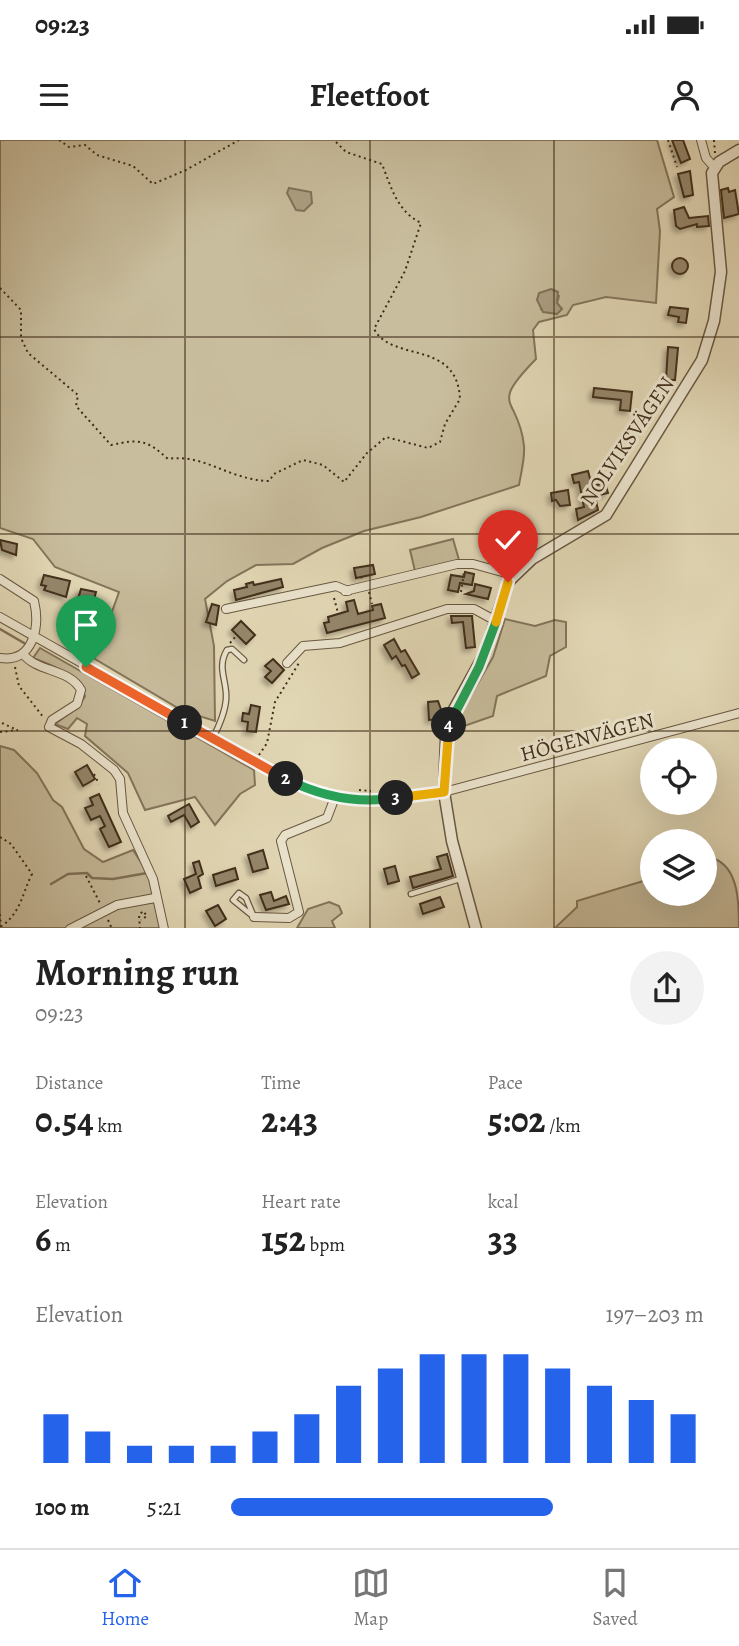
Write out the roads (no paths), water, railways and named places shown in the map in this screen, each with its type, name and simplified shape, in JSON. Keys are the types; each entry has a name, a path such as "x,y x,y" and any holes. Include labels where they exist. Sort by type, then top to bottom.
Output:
{"street":[{"path":"701,140 706,158 716,163 739,150"},
{"name":"NOLVIKSVÄGEN","path":"513,575 552,545 606,515 702,359 714,321 720,281 712,192 716,163"},
{"path":"226,609 335,586 346,591 368,587 465,564 500,569 513,575 503,596 479,667 449,726 444,792 461,879 476,928"},
{"path":"0,579 34,601 37,616 34,638 23,654 0,658"},
{"path":"286,663 303,646 340,643 447,609 474,609 496,621"},
{"name":"HÖGENVÄGEN","path":"0,617 289,780 335,797 370,800 444,792 739,713"},
{"path":"23,654 34,663 75,681 82,690 77,704 49,724 51,730 81,744 114,770 120,779 123,813 153,879 155,898 164,928"},
{"path":"254,917 289,918 299,912 281,838 327,818 335,797"},
{"path":"72,928 117,905 155,898"}],"lane":[{"path":"213,739 227,697 221,676 224,655 233,649 244,660"},
{"path":"411,894 461,879"},
{"path":"239,893 246,898 254,917 238,906 234,895 239,893"}],"waterway":[{"path":"0,629 24,643"},
{"path":"51,884 68,874 87,873 92,878 113,879 147,873"}]}
